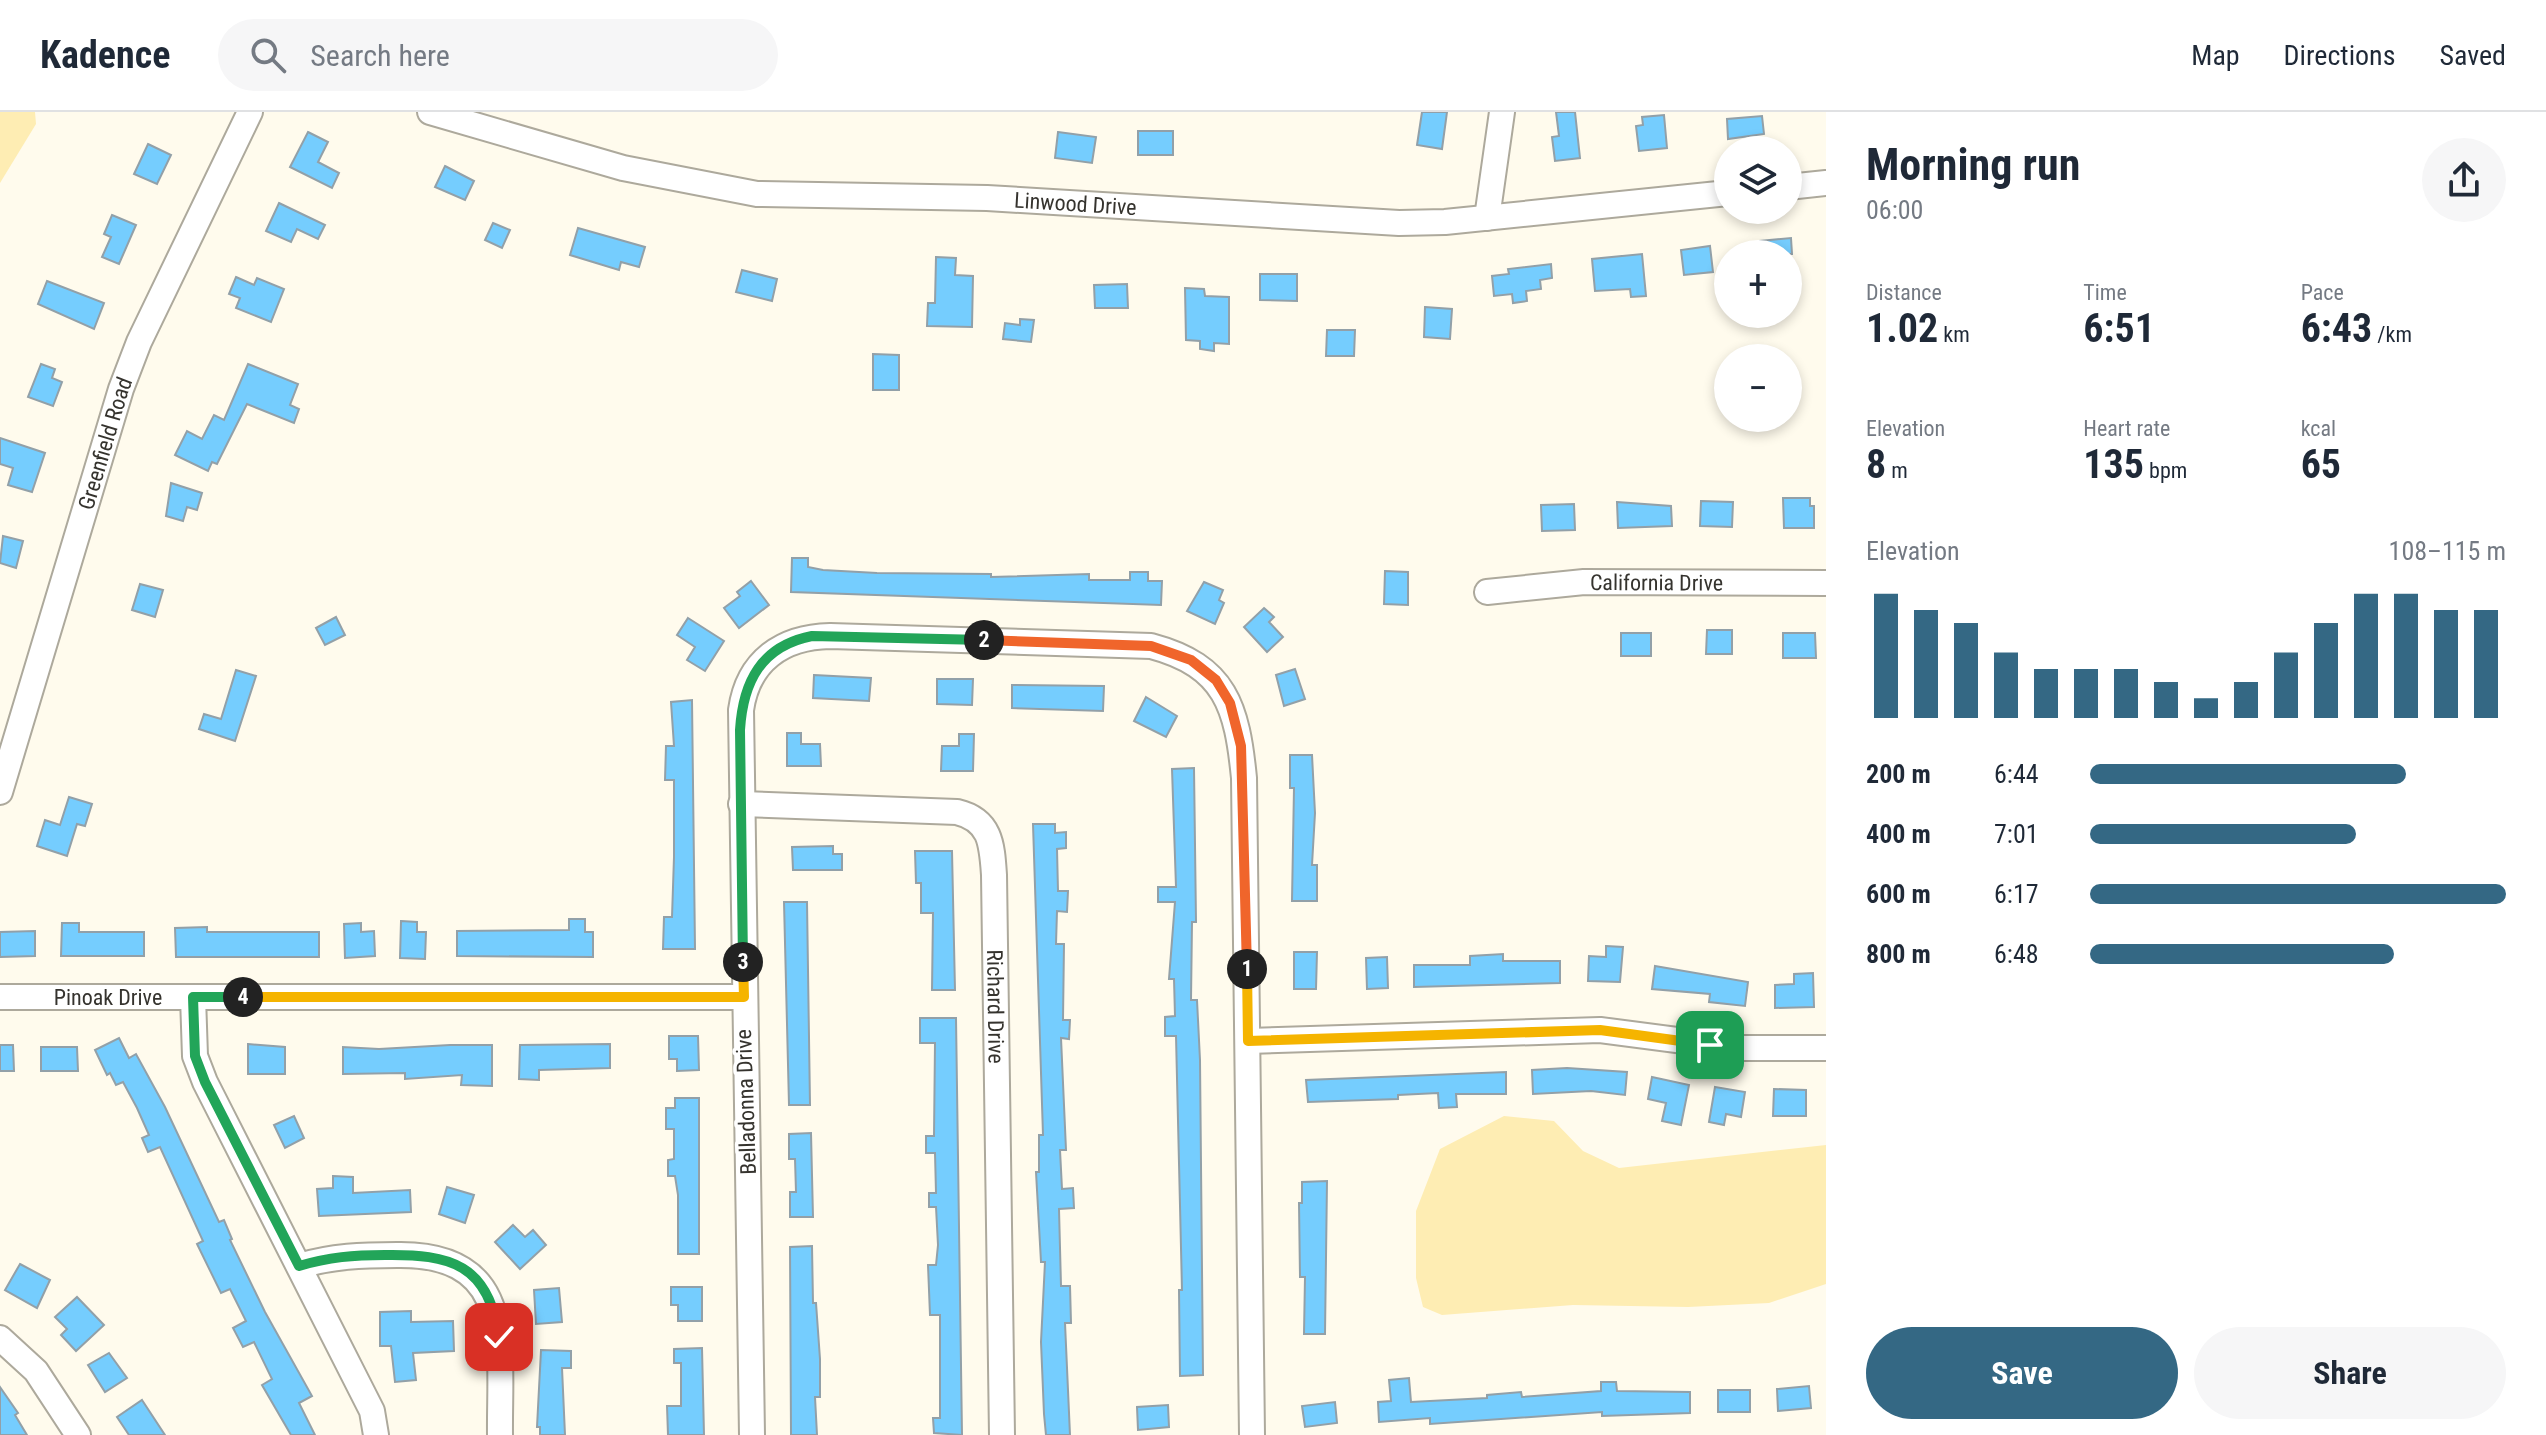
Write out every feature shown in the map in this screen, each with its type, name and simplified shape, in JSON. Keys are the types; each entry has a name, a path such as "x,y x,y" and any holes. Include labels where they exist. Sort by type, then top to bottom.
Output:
{"street":[{"name":"Greenfield Road","path":"0,792 121,389 145,330 250,112"},
{"name":"Linwood Drive","path":"430,112 623,168 757,194 987,198 1354,222 1487,218 1714,194"},
{"path":"1487,218 1502,112"},
{"path":"1802,186 1826,183"},
{"name":"California Drive","path":"1487,592 1584,582 1826,583"},
{"name":"Belladonna Drive","path":"752,1435 741,804 743,699 753,673 786,643 830,636 1151,646 1191,660 1223,690 1236,718 1241,746 1252,1435"},
{"name":"Richard Drive","path":"741,804 957,812 972,816 986,829 994,875 1002,1435"},
{"name":"Pinoak Drive","path":"0,997 744,997"},
{"path":"193,997 195,1056 205,1082 372,1411 376,1435"},
{"path":"1248,1041 1600,1030 1738,1048 1826,1048"},
{"path":"299,1266 340,1255 422,1254 441,1257 469,1273 482,1287 496,1315 500,1435"},
{"path":"0,1338 31,1364 78,1435"}],"shaded area":[{"path":"0,112 35,112 36,124 0,183"},
{"path":"1504,1116 1554,1121 1583,1151 1619,1168 1826,1145 1826,1284 1769,1303 1688,1307 1573,1305 1442,1315 1423,1307 1416,1278 1416,1211 1440,1149"}],"building":[{"path":"1422,112 1447,112 1442,149 1417,145"},
{"path":"1556,112 1575,112 1580,158 1555,161 1552,137 1559,136"},
{"path":"1664,115 1667,148 1639,151 1636,126 1643,125 1642,117"},
{"path":"1762,116 1764,134 1728,136 1727,119"},
{"path":"1138,131 1173,131 1173,155 1138,155"},
{"path":"308,132 328,142 318,162 339,173 332,188 290,167"},
{"path":"1058,132 1096,137 1092,163 1055,158"},
{"path":"148,144 171,155 157,184 134,174"},
{"path":"445,166 474,181 465,200 435,187"},
{"path":"279,203 325,225 318,239 297,229 291,242 266,231"},
{"path":"112,215 136,225 119,264 102,257 111,237 104,234"},
{"path":"493,223 510,230 502,248 485,240"},
{"path":"578,228 645,247 639,267 621,262 619,270 570,255"},
{"path":"1710,246 1713,272 1684,275 1681,250"},
{"path":"1642,254 1646,296 1631,297 1630,289 1595,291 1592,259"},
{"path":"936,257 956,258 955,275 973,276 972,327 927,326 928,303 935,303"},
{"path":"1551,264 1552,278 1540,280 1541,289 1526,291 1527,301 1513,303 1512,294 1494,296 1492,276 1509,274 1508,269"},
{"path":"742,270 777,279 772,301 736,292"},
{"path":"1260,274 1297,274 1297,301 1260,300"},
{"path":"236,277 254,285 257,278 284,289 271,322 236,308 240,298 229,294"},
{"path":"47,281 104,303 94,329 38,304"},
{"path":"1127,284 1128,308 1095,308 1094,285"},
{"path":"1185,288 1204,289 1205,296 1229,297 1229,344 1214,343 1214,351 1200,349 1200,341 1186,340"},
{"path":"1425,307 1452,309 1450,339 1424,337"},
{"path":"1020,319 1034,320 1031,342 1003,339 1005,323 1020,325"},
{"path":"1327,330 1355,330 1354,356 1326,356"},
{"path":"873,354 899,355 899,390 873,390"},
{"path":"41,364 55,369 52,378 62,382 53,406 28,397"},
{"path":"248,364 298,384 290,405 299,409 294,423 247,404 217,464 212,462 208,471 175,455 187,431 202,439 214,415 224,420"},
{"path":"0,438 45,453 32,492 8,485 13,468 0,464"},
{"path":"171,483 202,493 197,510 187,507 183,521 166,516"},
{"path":"1783,498 1810,498 1810,506 1814,506 1814,528 1784,528"},
{"path":"1701,501 1733,502 1732,527 1700,526"},
{"path":"1617,502 1671,506 1672,526 1618,528"},
{"path":"1574,504 1575,530 1542,531 1541,505"},
{"path":"3,536 23,541 16,568 0,563"},
{"path":"792,558 808,558 808,567 823,570 877,573 991,574 991,577 1089,574 1089,580 1130,580 1130,572 1148,572 1148,581 1162,581 1161,605 791,592"},
{"path":"1385,571 1408,572 1408,605 1384,604"},
{"path":"751,581 769,605 739,628 724,608 740,596 737,592"},
{"path":"1204,582 1223,590 1219,600 1224,603 1215,624 1187,611"},
{"path":"140,584 163,590 155,617 132,610"},
{"path":"1264,608 1274,617 1269,622 1283,637 1267,652 1244,627"},
{"path":"336,617 345,635 325,645 316,628"},
{"path":"688,618 724,641 705,671 687,660 695,647 677,635"},
{"path":"1707,630 1732,630 1732,654 1706,654"},
{"path":"1621,633 1651,633 1651,656 1621,656"},
{"path":"1783,633 1815,633 1816,658 1783,658"},
{"path":"1295,669 1305,699 1284,706 1276,675"},
{"path":"236,670 256,676 235,741 199,729 204,714 221,719"},
{"path":"814,675 871,678 869,701 813,698"},
{"path":"937,679 973,679 972,705 937,704"},
{"path":"1012,685 1104,686 1103,711 1012,708"},
{"path":"1146,697 1177,716 1166,737 1134,721"},
{"path":"692,700 695,949 663,949 664,917 672,917 674,857 674,780 665,780 666,746 674,746 671,702"},
{"path":"787,733 801,733 801,744 820,744 821,766 787,766"},
{"path":"959,734 974,734 973,771 941,771 942,746 959,746"},
{"path":"1290,755 1312,755 1315,813 1312,865 1317,865 1317,901 1292,901 1294,788 1290,788"},
{"path":"1194,768 1196,922 1192,922 1191,1000 1197,1000 1200,1060 1203,1375 1180,1376 1179,1290 1182,1290 1176,1036 1165,1036 1165,1017 1175,1016 1174,979 1169,979 1175,902 1158,902 1158,887 1176,887 1172,769"},
{"path":"69,797 92,804 85,826 77,824 67,856 37,846 45,820 60,825"},
{"path":"1033,824 1055,824 1055,833 1066,832 1066,848 1057,849 1058,891 1068,891 1067,912 1057,911 1056,944 1064,944 1063,1020 1070,1020 1069,1039 1061,1038 1066,1150 1060,1150 1062,1189 1073,1188 1074,1208 1059,1209 1061,1286 1070,1286 1071,1323 1065,1323 1070,1435 1046,1435 1044,1414 1041,1342 1045,1262 1041,1262 1036,1172 1039,1172 1039,1135 1043,1135"},
{"path":"833,846 833,854 842,854 842,870 793,870 792,847"},
{"path":"915,851 952,851 955,990 932,990 933,913 921,913 921,883 916,883"},
{"path":"784,902 807,902 810,1105 789,1105"},
{"path":"569,919 585,919 585,932 593,932 593,957 457,956 457,931 569,930"},
{"path":"401,921 417,922 417,932 426,932 425,959 400,958"},
{"path":"62,923 79,923 79,932 144,932 144,956 61,956"},
{"path":"361,923 361,932 374,931 375,956 345,958 344,924"},
{"path":"207,927 207,932 319,932 319,957 176,957 175,928"},
{"path":"35,931 35,956 0,957 0,932"},
{"path":"1606,946 1623,947 1620,982 1588,981 1589,956 1606,957"},
{"path":"1294,952 1317,952 1316,989 1294,989"},
{"path":"1503,954 1503,961 1560,961 1560,983 1414,987 1414,965 1470,965 1470,956"},
{"path":"1387,957 1388,988 1367,989 1366,958"},
{"path":"1655,966 1748,982 1745,1006 1709,1002 1710,994 1652,989"},
{"path":"1813,973 1814,1007 1775,1008 1775,985 1794,984 1794,974"},
{"path":"920,1018 956,1018 962,1435 934,1433 933,1418 940,1418 940,1315 930,1315 928,1265 936,1265 938,1245 936,1207 929,1207 929,1193 936,1193 935,1153 926,1153 926,1136 934,1136 935,1043 920,1043"},
{"path":"669,1036 698,1036 699,1070 677,1071 677,1059 669,1059"},
{"path":"119,1038 129,1058 136,1054 165,1107 219,1222 224,1220 230,1240 265,1312 312,1396 299,1403 315,1435 291,1435 262,1385 272,1379 254,1342 243,1347 233,1328 246,1321 230,1289 221,1293 197,1244 203,1241 160,1147 148,1152 142,1138 149,1135 137,1108 123,1082 116,1085 110,1073 107,1075 95,1050"},
{"path":"248,1044 285,1047 285,1074 248,1074"},
{"path":"610,1044 610,1068 539,1070 539,1080 519,1079 520,1045"},
{"path":"0,1045 13,1045 14,1071 0,1071"},
{"path":"492,1045 492,1086 461,1085 462,1075 405,1079 405,1073 343,1074 343,1047 379,1049"},
{"path":"41,1047 77,1047 78,1071 41,1071"},
{"path":"1567,1068 1627,1072 1625,1095 1591,1091 1533,1094 1532,1070"},
{"path":"1506,1072 1506,1094 1456,1094 1457,1107 1439,1108 1438,1093 1398,1095 1398,1099 1308,1102 1306,1080"},
{"path":"1652,1077 1689,1085 1681,1125 1662,1121 1666,1103 1648,1099"},
{"path":"1715,1087 1745,1092 1741,1117 1726,1114 1724,1125 1709,1122"},
{"path":"1774,1089 1806,1090 1806,1116 1773,1116"},
{"path":"675,1098 699,1098 699,1254 678,1254 678,1195 675,1176 668,1176 668,1160 674,1159 674,1129 666,1129 666,1108 675,1108"},
{"path":"294,1116 304,1138 285,1148 274,1125"},
{"path":"811,1133 813,1217 790,1217 790,1192 796,1192 795,1159 789,1159 789,1134"},
{"path":"333,1176 353,1177 353,1193 410,1190 411,1212 319,1216 317,1189 333,1188"},
{"path":"1327,1181 1325,1334 1304,1334 1305,1277 1300,1277 1299,1203 1302,1203 1302,1182"},
{"path":"447,1187 474,1195 465,1223 439,1214"},
{"path":"513,1225 525,1237 533,1230 546,1245 520,1269 495,1242"},
{"path":"812,1246 813,1303 816,1303 820,1359 820,1397 815,1397 817,1435 791,1435 790,1247"},
{"path":"20,1264 50,1280 37,1308 5,1290"},
{"path":"671,1287 702,1287 702,1321 678,1321 678,1305 671,1305"},
{"path":"559,1288 562,1322 536,1324 534,1290"},
{"path":"77,1297 104,1325 76,1351 61,1335 67,1329 55,1317"},
{"path":"411,1311 411,1322 453,1321 454,1351 413,1353 416,1380 395,1382 391,1346 380,1346 380,1312"},
{"path":"702,1348 704,1435 668,1435 667,1406 681,1406 681,1363 674,1363 674,1349"},
{"path":"541,1350 571,1351 571,1368 562,1368 565,1435 540,1435 540,1427 537,1427"},
{"path":"109,1353 127,1378 105,1392 88,1365"},
{"path":"1409,1378 1411,1402 1487,1398 1487,1395 1521,1392 1522,1397 1601,1391 1601,1382 1616,1382 1617,1391 1690,1392 1690,1413 1602,1416 1602,1412 1430,1424 1430,1418 1379,1422 1378,1402 1391,1401 1389,1380"},
{"path":"1809,1386 1811,1408 1778,1411 1777,1389"},
{"path":"0,1387 18,1413 15,1415 27,1435 0,1435"},
{"path":"1718,1390 1750,1390 1750,1412 1718,1412"},
{"path":"142,1400 165,1435 129,1435 117,1417"},
{"path":"1335,1402 1337,1423 1305,1427 1302,1406"},
{"path":"1168,1405 1169,1427 1138,1430 1137,1407"}],"route":[{"path":"499,1337 496,1315 482,1287 454,1262 441,1257 422,1254 340,1255 299,1266 205,1082 195,1056 193,997 744,997 741,710 753,673 774,651 799,639 830,636 1124,643 1172,652 1191,660 1216,680 1236,718 1244,778 1248,1041 1600,1030 1710,1045"}]}
